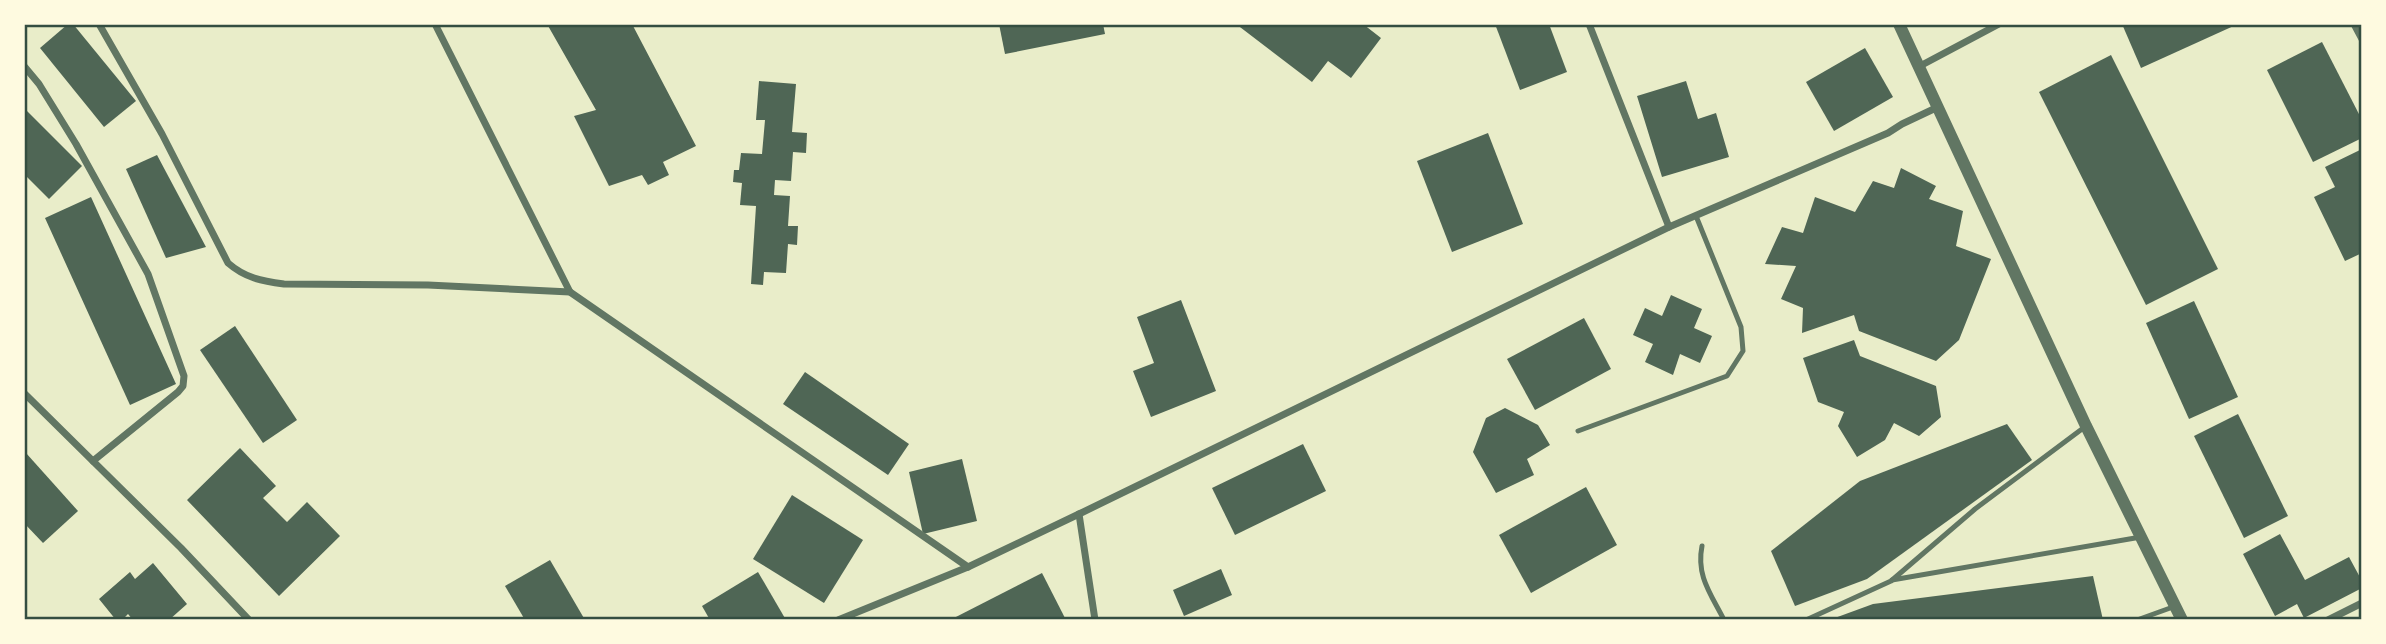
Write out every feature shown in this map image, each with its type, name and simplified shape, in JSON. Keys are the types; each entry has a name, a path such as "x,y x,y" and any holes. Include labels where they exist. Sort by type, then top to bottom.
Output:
{"street":[{"path":"99,24 162,134 229,263 237,271 263,281 284,284 428,285 570,292"},
{"path":"435,24 570,292 968,567"},
{"path":"1589,24 1669,228"},
{"path":"1899,24 2086,426 2182,620"},
{"path":"1920,66 1999,24"},
{"path":"2354,24 2361,39"},
{"path":"24,66 39,84 76,144 148,274 184,376 183,386 178,391 93,461"},
{"path":"838,620 968,567 1669,228 1888,133 1938,107"},
{"path":"24,393 249,620"},
{"path":"1079,514 1095,620"},
{"path":"2328,620 2361,603"}],"lane":[{"path":"1578,431 1727,376 1743,351 1741,327 1696,216"},
{"path":"1806,620 1891,580 1975,509 2086,426"},
{"path":"1891,580 2141,537"},
{"path":"1702,546 1699,562 1706,584 1724,620"},
{"path":"2137,620 2174,606"}],"building":[{"path":"68,24 73,24 136,101 104,127 40,48"},
{"path":"547,24 632,24 696,146 663,162 669,175 648,185 642,175 609,186 574,116 596,110"},
{"path":"999,24 1103,24 1105,34 1005,54"},
{"path":"1236,24 1363,24 1381,38 1351,78 1328,61 1312,82"},
{"path":"1495,24 1549,24 1567,72 1520,90"},
{"path":"2122,24 2238,24 2141,68"},
{"path":"2322,42 2362,120 2362,138 2313,162 2267,70"},
{"path":"1865,48 1893,97 1834,131 1806,82"},
{"path":"2111,55 2218,269 2146,305 2039,92"},
{"path":"759,81 796,84 792,132 807,133 806,153 793,152 791,181 775,180 774,195 790,196 788,226 798,226 797,245 788,244 786,273 764,272 763,285 751,284 756,206 740,205 742,183 733,182 734,170 739,170 741,153 762,154 765,120 756,120"},
{"path":"1686,81 1698,119 1716,113 1729,157 1662,177 1637,96"},
{"path":"24,108 82,166 49,199 24,174"},
{"path":"1488,133 1523,224 1452,252 1417,161"},
{"path":"2362,149 2362,253 2345,261 2314,197 2335,187 2325,167"},
{"path":"157,155 206,247 166,258 126,169"},
{"path":"1901,168 1936,186 1929,199 1963,211 1956,246 1991,259 1959,340 1936,361 1859,331 1854,315 1802,333 1803,308 1781,299 1796,266 1765,264 1782,227 1803,233 1815,197 1855,212 1873,181 1894,188"},
{"path":"91,197 176,384 130,405 45,218"},
{"path":"1671,295 1702,309 1694,328 1712,336 1700,363 1680,354 1673,375 1645,362 1653,344 1633,335 1645,308 1662,316"},
{"path":"1181,300 1216,391 1151,417 1133,371 1154,363 1137,317"},
{"path":"2194,301 2238,397 2189,419 2146,323"},
{"path":"1584,318 1611,369 1535,410 1507,359"},
{"path":"235,326 297,420 263,443 200,350"},
{"path":"1854,340 1860,356 1936,386 1941,417 1919,436 1894,423 1885,440 1857,457 1838,426 1844,412 1818,402 1803,358"},
{"path":"805,372 909,444 888,475 783,404"},
{"path":"1505,408 1538,425 1550,445 1527,459 1534,475 1496,493 1473,452 1486,418"},
{"path":"2238,414 2288,516 2244,538 2194,436"},
{"path":"2007,424 2032,460 1867,579 1795,606 1771,551 1860,481"},
{"path":"1303,444 1326,491 1235,535 1212,488"},
{"path":"240,448 276,486 263,498 287,522 307,502 340,536 279,596 187,500"},
{"path":"26,453 78,511 43,543 24,523"},
{"path":"962,459 977,521 923,534 909,472"},
{"path":"1586,487 1617,545 1531,593 1499,535"},
{"path":"792,495 863,540 824,603 753,559"},
{"path":"2280,534 2305,580 2349,557 2362,581 2362,588 2304,618 2297,604 2275,616 2243,554"},
{"path":"550,560 585,620 525,620 505,586"},
{"path":"153,563 187,604 169,620 133,620 128,614 122,620 116,620 99,599 130,572 135,579"},
{"path":"1221,569 1232,595 1184,616 1173,590"},
{"path":"758,572 786,620 710,620 702,606"},
{"path":"1042,573 1066,620 950,620"},
{"path":"2093,576 2103,620 1832,619 1873,604"}]}
